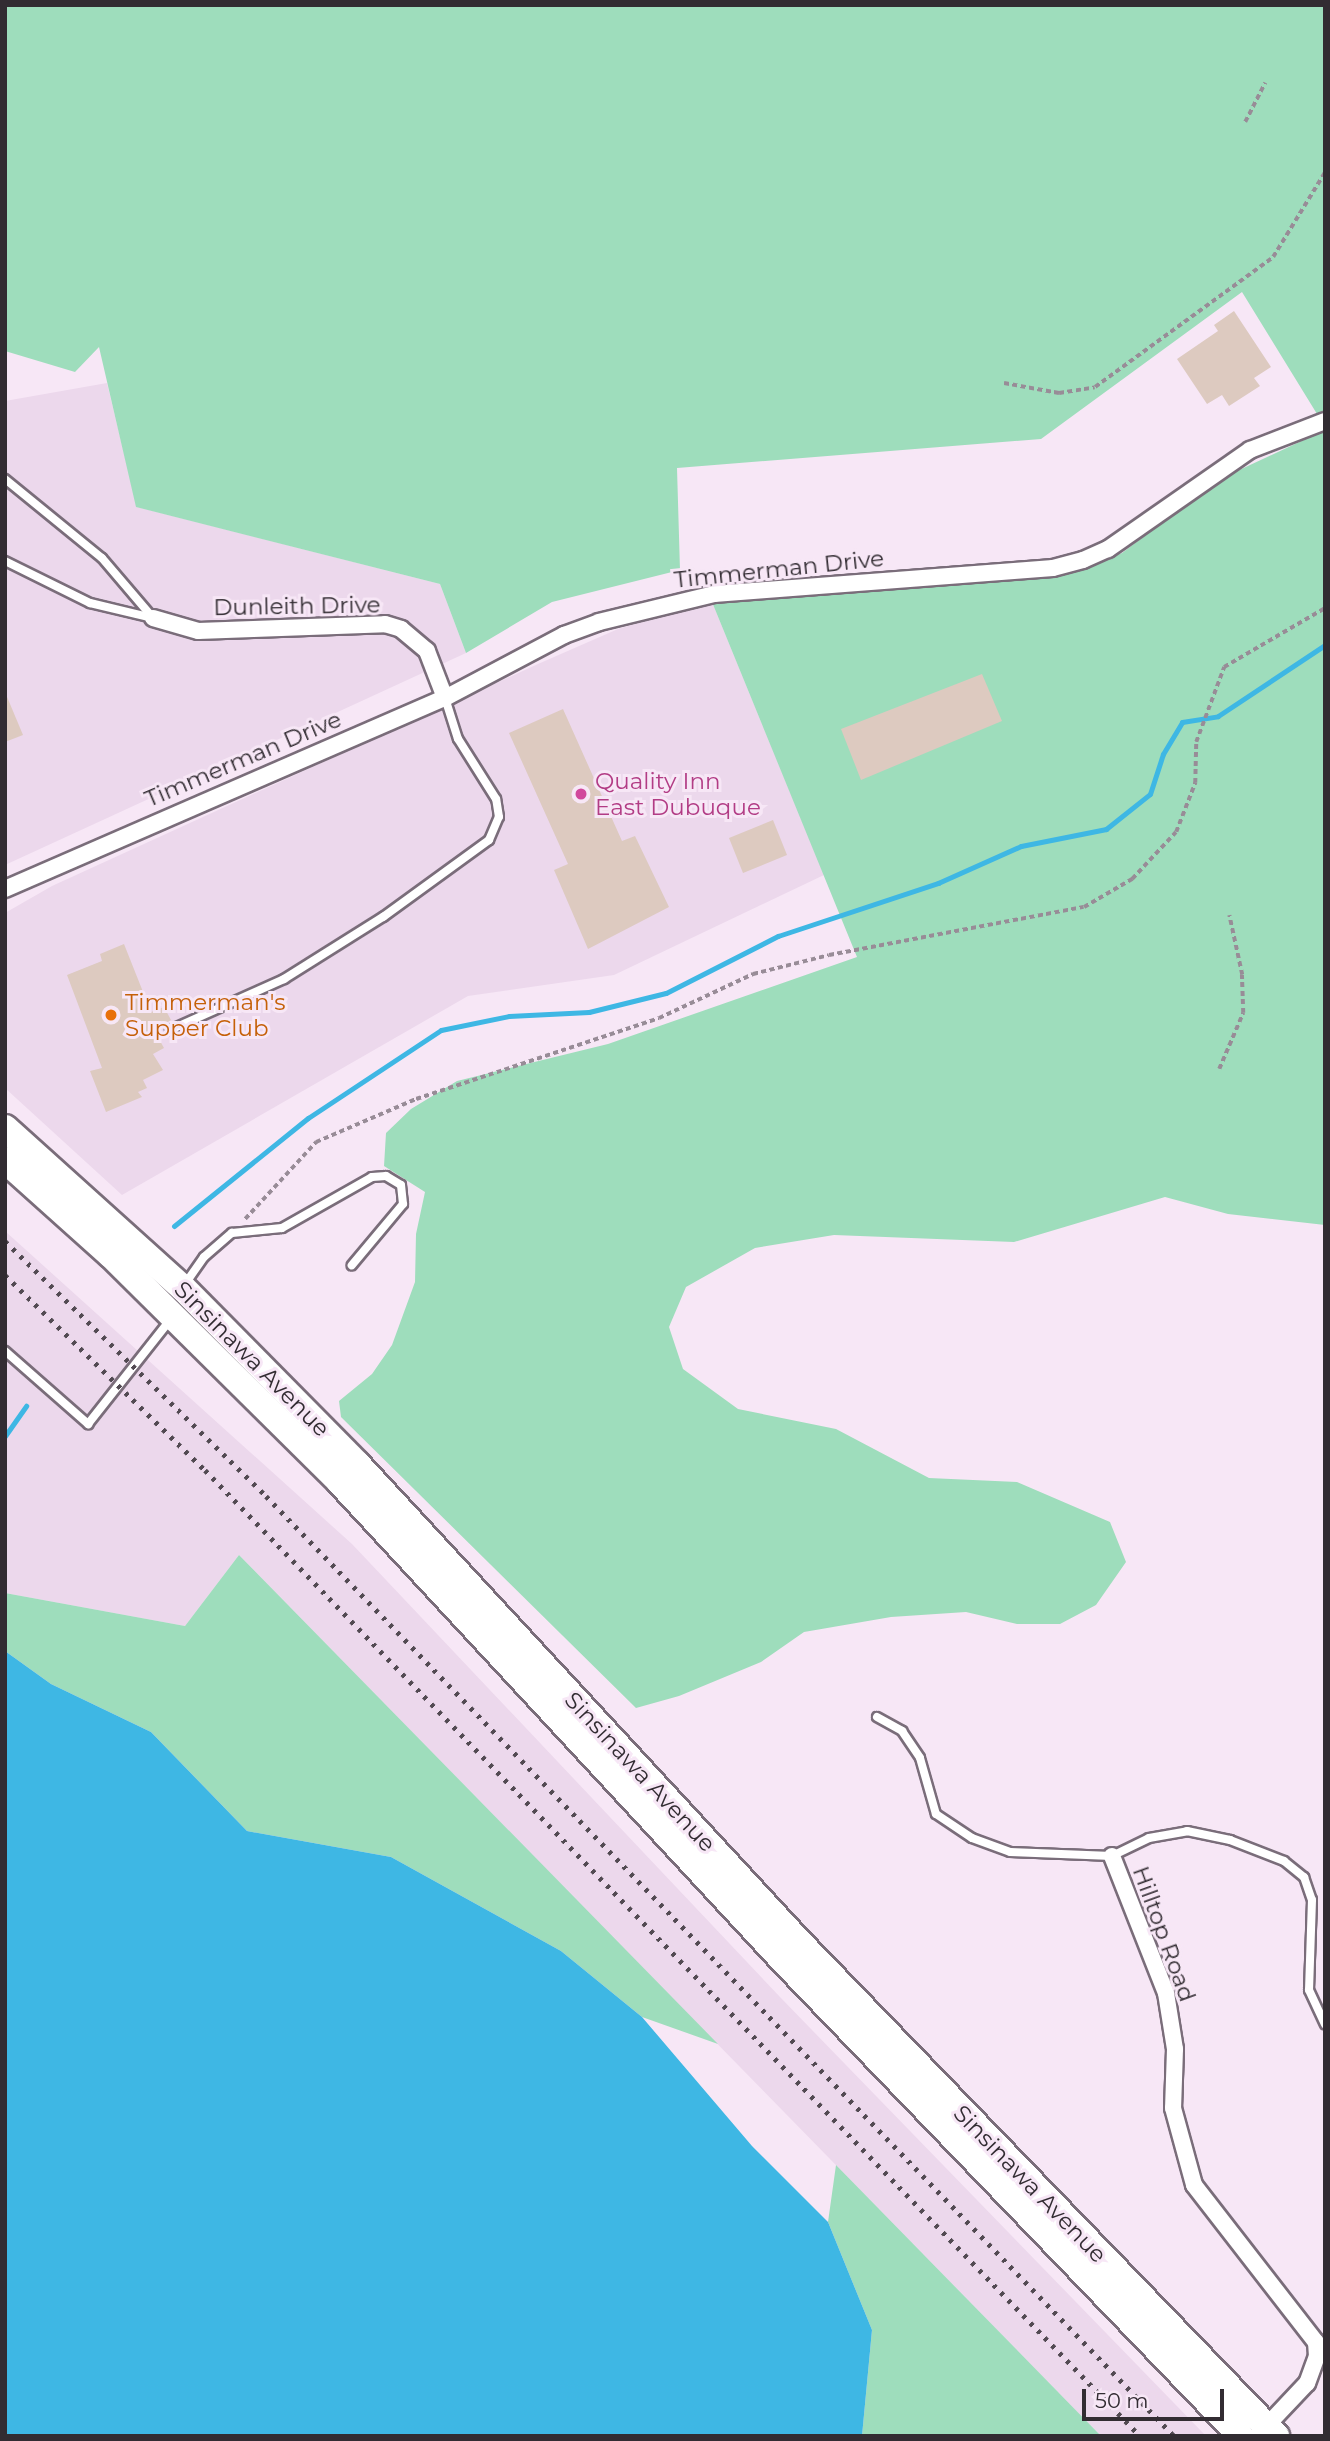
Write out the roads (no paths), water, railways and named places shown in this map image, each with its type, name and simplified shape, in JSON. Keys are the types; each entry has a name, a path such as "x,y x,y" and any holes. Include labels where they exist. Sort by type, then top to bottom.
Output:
{"highway":[{"name":"Sinsinawa Avenue","path":"5,1129 178,1302 356,1464 679,1815 1266,2432"},
{"name":"Sinsinawa Avenue","path":"5,1160 178,1302 340,1482 772,1949 1241,2436"}],"street":[{"name":"Timmerman Drive","path":"5,889 445,698 564,635 656,606 775,587 1042,569 1083,560 1108,549 1250,450 1325,421"},
{"name":"Dunleith Drive","path":"153,618 198,631 384,624 408,634 427,651 445,698"},
{"name":"Hilltop Road","path":"1112,1856 1166,1993 1175,2049 1173,2108 1194,2185 1309,2329 1321,2361 1307,2383 1266,2432"}],"lane":[{"path":"5,479 102,558 153,618"},
{"path":"5,561 90,603 153,618"},
{"path":"170,1030 284,979 383,917 489,840 499,817 496,799 458,739 445,698"},
{"path":"5,1351 88,1424 178,1302 204,1257 232,1233 282,1228 372,1177 386,1176 401,1185 403,1204 352,1265"},
{"path":"877,1717 902,1731 920,1758 936,1814 972,1838 1010,1852 1112,1856 1149,1838 1186,1831 1230,1840 1284,1861 1304,1877 1312,1900 1309,1990 1325,2024"}],"water":[{"path":"5,1651 51,1684 151,1732 247,1831 391,1857 561,1951 642,2017 752,2146 828,2222 872,2330 862,2436 5,2436"}],"waterway":[{"path":"174,1226 308,1118 441,1030 509,1016 589,1012 666,993 778,936 938,883 1021,846 1106,829 1150,794 1163,754 1182,722 1218,716 1325,645"},
{"path":"5,1436 26,1406"}],"railway":[{"path":"5,1241 266,1496 1174,2436"},
{"path":"5,1275 205,1470 1140,2436"}],"place":[{"name":"Quality Inn East Dubuque","path":"581,794"},
{"name":"Timmerman's Supper Club","path":"111,1015"}]}
